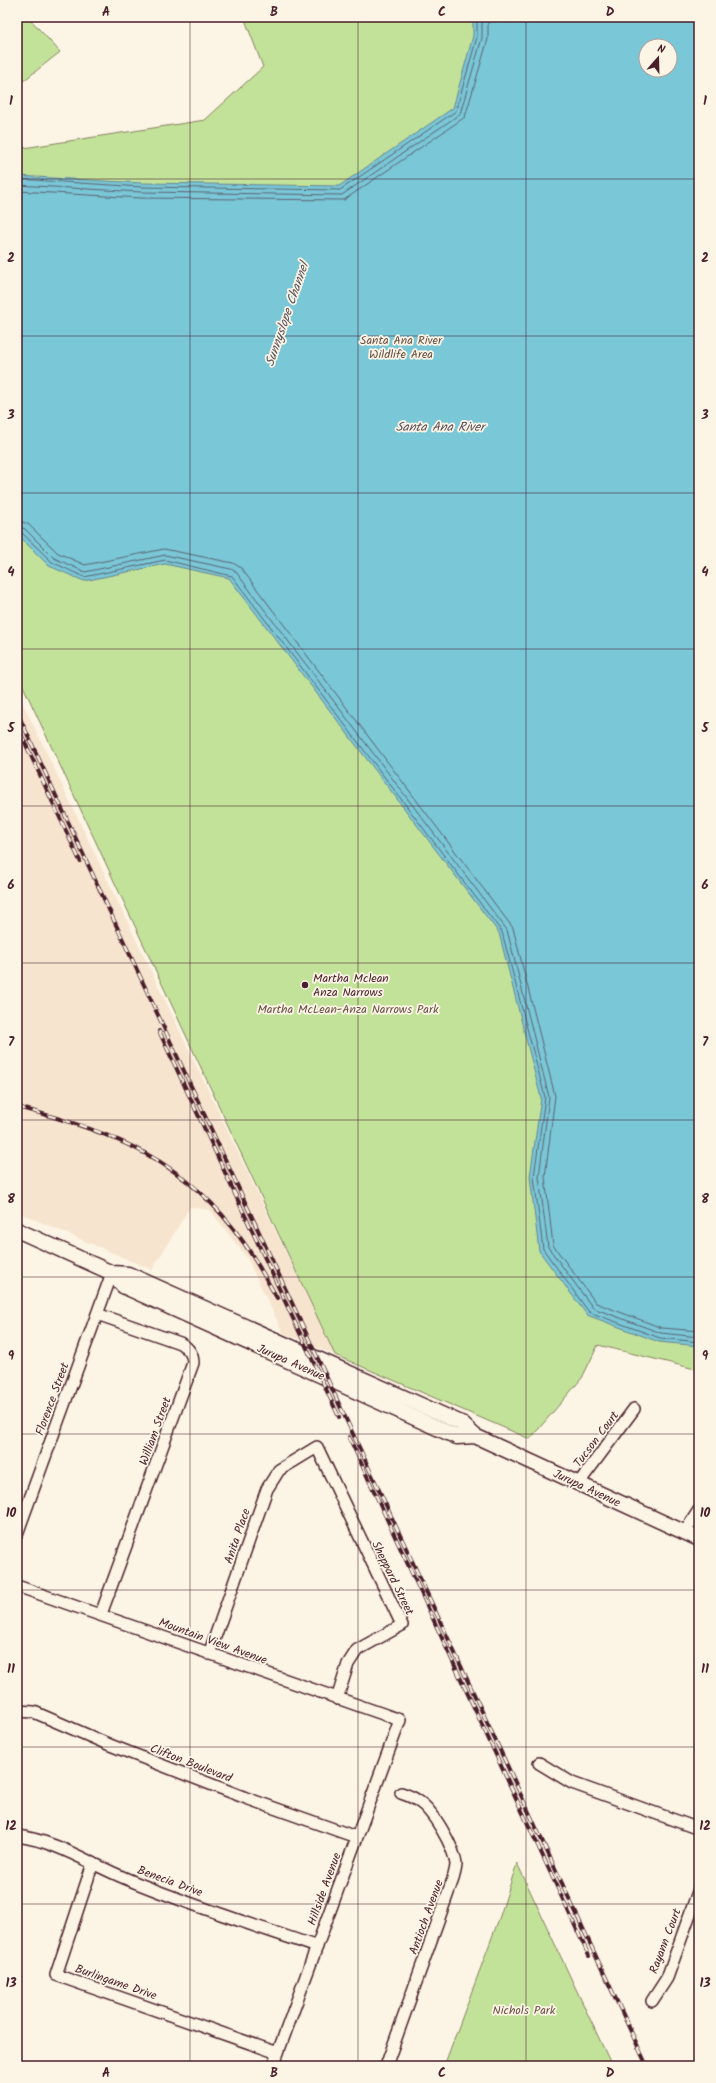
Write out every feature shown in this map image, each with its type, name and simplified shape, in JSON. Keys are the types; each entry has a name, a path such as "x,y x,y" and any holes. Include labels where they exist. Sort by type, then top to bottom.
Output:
{"main road":[{"name":"Jurupa Avenue","path":"17,1230 112,1273 122,1286 457,1437 475,1436 699,1539"}],"street":[{"name":"Florence Street","path":"17,1534 112,1273"},
{"name":"William Street","path":"97,1314 180,1343 187,1347 193,1357 193,1363 101,1614"},
{"name":"Tucson Court","path":"578,1484 634,1409"},
{"name":"Anita Place","path":"209,1654 267,1489 279,1470 317,1447"},
{"name":"Sheppard Street","path":"317,1447 402,1625 357,1650 348,1664 337,1699"},
{"path":"684,1533 699,1510"},
{"name":"Mountain View Avenue","path":"17,1586 101,1614 209,1654 400,1720"},
{"name":"Clifton Boulevard","path":"17,1711 34,1712 110,1745 210,1784 356,1837"},
{"name":"Hillside Avenue","path":"273,2066 400,1720"},
{"path":"539,1763 572,1783 699,1828"},
{"name":"Antioch Avenue","path":"386,2066 453,1879 456,1865 452,1851 438,1824 427,1809 419,1801 401,1793"},
{"name":"Benecia Drive","path":"17,1836 35,1838 62,1848 127,1879 317,1947"},
{"name":"Burlingame Drive","path":"93,1863 56,1975 278,2053"},
{"name":"Rayann Court","path":"652,2000 666,1978 699,1889"}],"shaded area":[{"path":"17,691 335,1355 283,1333 247,1258 210,1210 190,1207 152,1270 17,1212"}],"green space":[{"path":"17,17 28,17 60,52 17,86"},
{"name":"Santa Ana River","path":"244,17 699,17 699,1370 598,1345 582,1378 530,1439 335,1355 17,673 17,149 205,120 263,67"},
{"name":"Nichols Park","path":"517,1863 612,2066 444,2066 500,1916"}],"water":[{"name":"Santa Ana River","path":"473,17 699,17 699,1346 659,1342 587,1315 539,1251 530,1177 541,1098 499,933 229,578 165,564 84,581 49,566 17,534 17,176 142,183 339,186 453,108 473,36"}],"railway":[{"path":"17,712 647,2066"},
{"path":"21,734 80,861"},
{"path":"159,1031 339,1417"},
{"path":"17,1107 51,1116 115,1139 144,1153 172,1170 198,1190 222,1214 248,1249 277,1298"},
{"path":"349,1437 589,1956"}],"place":[{"name":"Martha Mclean Anza Narrows","path":"305,985"}],"water label":[{"name":"Sunnyslope Channel","path":"286,314"}],"park label":[{"name":"Santa Ana River Wildlife Area","path":"401,347"},
{"name":"Martha McLean-Anza Narrows Park","path":"348,1009"}]}
